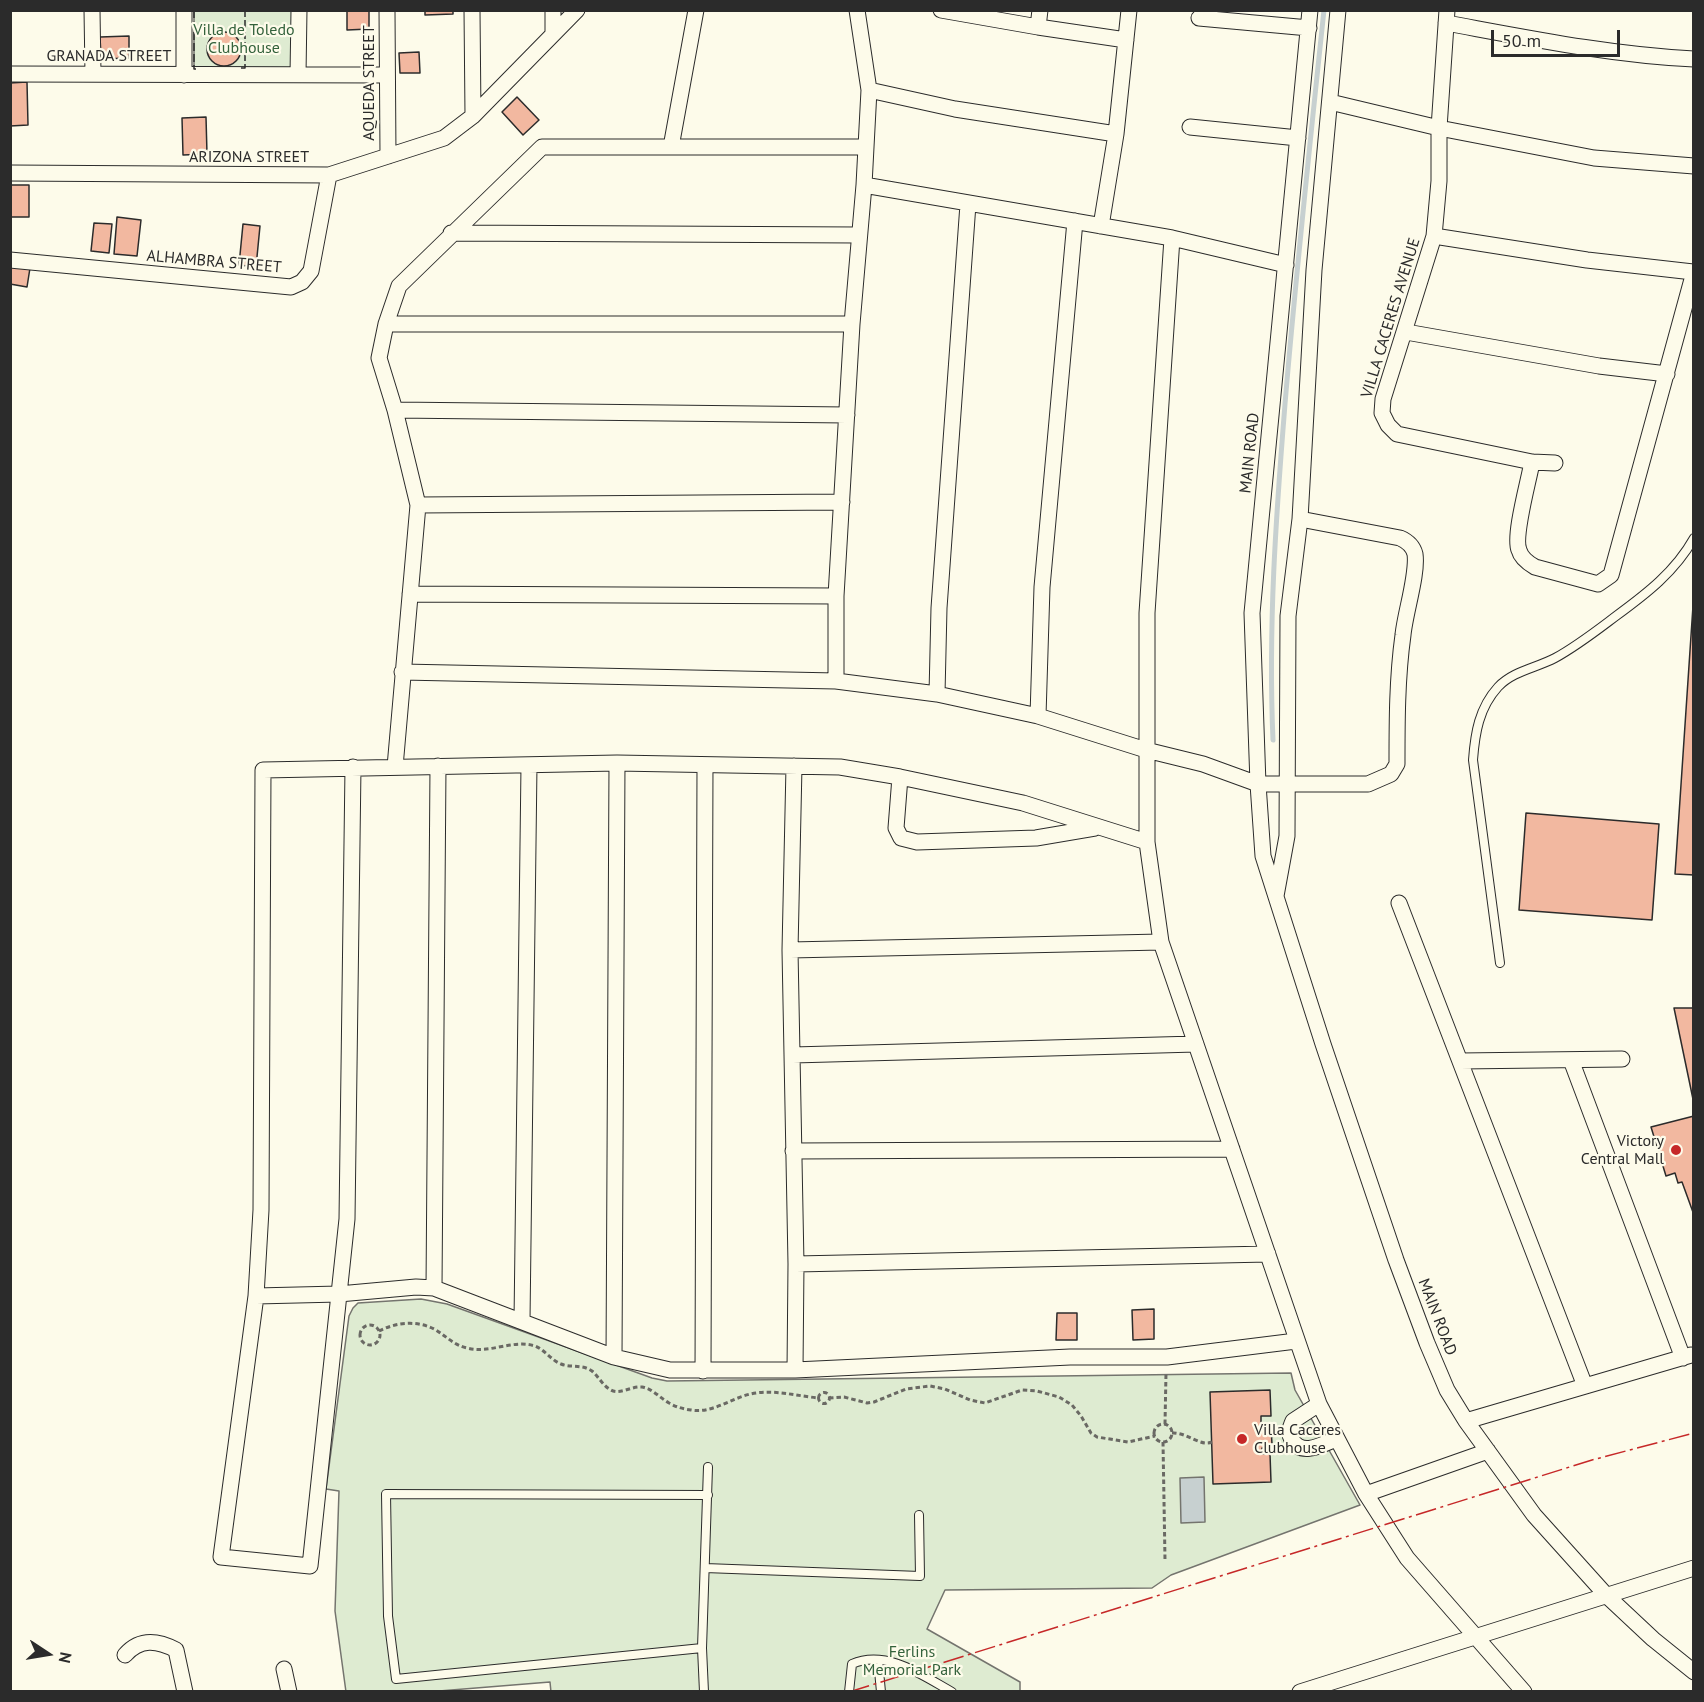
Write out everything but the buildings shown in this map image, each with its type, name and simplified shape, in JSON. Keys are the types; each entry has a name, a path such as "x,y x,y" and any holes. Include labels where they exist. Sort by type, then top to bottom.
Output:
{"street":[{"path":"92,10 93,74"},
{"path":"184,10 184,75"},
{"path":"298,75 299,10"},
{"name":"AQUEDA STREET","path":"387,10 387,156"},
{"path":"472,10 473,116"},
{"path":"553,10 553,34"},
{"name":"ARIZONA STREET","path":"10,173 329,175 444,138 473,116 578,10"},
{"path":"671,147 696,10"},
{"path":"836,681 836,596 869,90 857,10"},
{"path":"1038,27 1040,10"},
{"path":"1101,226 1116,134 1129,10"},
{"name":"MAIN ROAD","path":"1310,10 1252,613 1263,856 1275,899 1396,1260 1447,1390 1466,1421 1534,1515 1606,1595 1653,1639 1694,1672"},
{"name":"MAIN ROAD","path":"1275,899 1287,836 1288,616 1300,519 1314,270 1338,10"},
{"path":"947,11 1126,40"},
{"path":"1447,17 1543,41 1694,59"},
{"name":"VILLA CACERES AVENUE","path":"1447,17 1434,236 1406,332 1383,399 1382,412 1388,425 1397,434 1532,462 1555,463"},
{"path":"1198,18 1309,28"},
{"name":"GRANADA STREET","path":"10,74 387,75"},
{"path":"869,90 955,109 1116,134"},
{"path":"1330,102 1439,128 1594,158 1694,166"},
{"path":"1190,127 1298,138"},
{"path":"395,766 418,505 395,410 379,358 386,324 399,286 542,147 866,147"},
{"name":"ALHAMBRA STREET","path":"10,260 291,287 302,282 311,271 329,175"},
{"path":"864,185 1172,238 1286,266"},
{"path":"937,694 940,596 968,204"},
{"path":"1038,716 1042,587 1075,221"},
{"path":"452,233 858,235"},
{"path":"1434,236 1587,260 1694,272 1611,575 1598,584 1535,567 1526,561 1518,550 1519,531 1532,462"},
{"path":"1172,238 1147,613 1147,842 1161,942 1319,1404 1366,1494 1407,1558 1524,1692"},
{"path":"386,324 852,324"},
{"path":"1406,332 1599,366 1667,374"},
{"path":"395,410 847,415"},
{"path":"418,505 842,502"},
{"path":"402,672 836,681 937,694 1038,716 1146,750 1203,764 1258,784 1368,784 1391,774 1397,764 1401,650 1405,613 1414,570 1414,552 1409,543 1400,538 1300,519"},
{"path":"410,594 836,596"},
{"path":"353,767 347,1219 310,1566 220,1557 256,1296 261,1210 263,770 353,767 395,766 617,763 840,767 1023,803 1147,842"},
{"path":"614,1356 617,763"},
{"path":"522,1321 529,765"},
{"path":"703,1371 705,765"},
{"path":"434,1288 438,766"},
{"path":"794,766 790,950 796,1264 795,1370"},
{"path":"900,777 896,828 901,838 917,842 1036,838 1099,828"},
{"path":"1399,903 1585,1386"},
{"path":"790,950 1161,942"},
{"path":"793,1055 1196,1044"},
{"path":"1460,1061 1622,1059"},
{"path":"1466,1421 1688,1356 1571,1060"},
{"path":"793,1151 1232,1149"},
{"path":"796,1264 1268,1254"},
{"path":"256,1296 339,1294 416,1287 434,1288 614,1356 670,1370 795,1370 1070,1357 1167,1357 1296,1341"},
{"path":"1319,1404 1293,1421 1291,1437 1297,1446 1308,1449 1336,1439"},
{"path":"1366,1494 1488,1451"},
{"path":"1300,1692 1694,1568"},
{"path":"126,1655 134,1646 143,1643 164,1644 176,1650 185,1692"},
{"path":"284,1669 289,1692"}],"lane":[{"path":"1500,963 1473,760 1475,732 1483,712 1498,688 1514,674 1551,660 1578,645 1648,592 1670,572 1686,553 1694,538"},
{"path":"704,1692 702,1648 708,1467"},
{"path":"702,1648 396,1679 388,1616 386,1494 708,1495"},
{"path":"705,1568 920,1576 919,1515"},
{"path":"849,1692 852,1664 863,1659 906,1666 952,1692"},
{"path":"878,1660 881,1692"}],"path":[{"path":"379,1331 393,1324 419,1324 435,1329 458,1345 472,1349 484,1350 531,1345 546,1352 559,1363 588,1369 611,1390 616,1392 642,1387 673,1405 692,1410 710,1410 734,1398 760,1392 780,1391 819,1398 824,1403 829,1398 844,1397 867,1403 906,1389 930,1386 985,1403 1022,1390 1037,1390 1059,1397 1072,1405 1091,1433 1097,1437 1128,1442 1155,1436"},
{"path":"372,1325 379,1331 380,1337 375,1343 369,1344 361,1340 360,1333 366,1326 372,1325"},
{"path":"1165,1424 1167,1357"},
{"path":"819,1398 820,1394 825,1392 829,1398"},
{"path":"1155,1436 1163,1442 1169,1440 1172,1433 1171,1428 1165,1424"},
{"path":"1155,1436 1157,1428 1165,1424"},
{"path":"1172,1433 1183,1433 1203,1443 1212,1442"},
{"path":"1163,1442 1165,1560"}],"green space":[{"name":"Villa de Toledo Clubhouse","path":"194,11 293,11 294,68 194,69"},
{"name":"Ferlins Memorial Park","path":"421,1299 447,1304 652,1378 667,1381 1291,1373 1295,1390 1360,1505 1171,1575 1152,1588 945,1590 927,1629 1020,1682 1020,1691 551,1692 550,1682 439,1691 346,1692 335,1611 339,1491 326,1489 349,1316 358,1303"}],"shaded area":[{"path":"1204,1477 1205,1522 1181,1523 1180,1478"}],"waterway":[{"path":"1273,740 1272,614 1279,488 1294,306 1324,10"}],"fence":[{"path":"194,10 194,69 196,69"},
{"path":"241,68 245,68 245,10"}],"power":[{"path":"849,1692 1592,1460 1694,1433"}],"place":[{"name":"Victory Central Mall","path":"1676,1150"},
{"name":"Villa Caceres Clubhouse","path":"1242,1439"}]}
